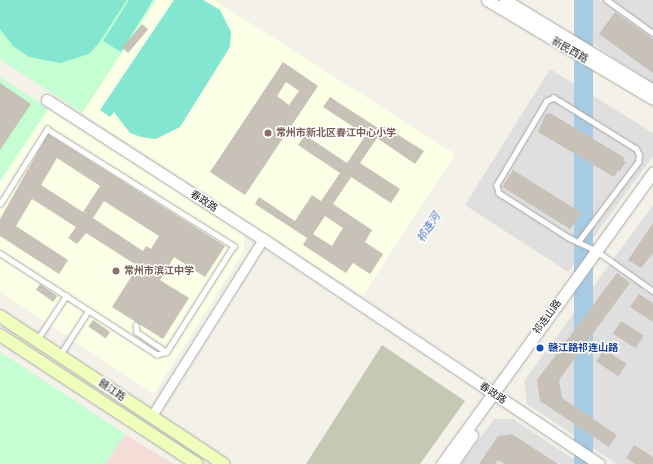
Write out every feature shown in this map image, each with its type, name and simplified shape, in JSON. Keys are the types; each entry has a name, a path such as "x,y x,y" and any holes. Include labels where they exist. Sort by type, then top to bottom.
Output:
{"main road":[{"name":"赣江路","path":"0,316 224,464"},
{"name":"赣江路","path":"0,335 197,464"}],"street":[{"name":"新民西路","path":"487,0 544,29 653,90"},
{"name":"新民西路","path":"505,0 544,29"},
{"name":"新民西路","path":"574,46 653,99"},
{"name":"春政路","path":"47,100 262,239 599,464"},
{"name":"祁连山路","path":"442,464 495,395 598,252 653,172"},
{"name":"祁连山路","path":"598,252 653,182"},
{"path":"151,417 262,239"},
{"name":"祁连山路","path":"452,464 495,395"}],"lane":[{"path":"606,0 653,33"},
{"path":"578,242 638,162 639,155 636,149 554,98 547,101 497,185 499,193 578,242 598,252 653,291"},
{"path":"0,204 47,129 234,246 167,352 157,355 0,254"},
{"path":"37,340 66,296"},
{"path":"60,355 88,311"},
{"path":"136,325 137,332 167,352"}],"shaded area":[{"path":"0,0 127,0 98,44 89,54 60,63 29,57 13,46 0,29"},
{"path":"129,0 153,0 121,52 103,41"},
{"name":"常州市新北区春江中心小学","path":"156,0 214,0 455,154 363,296 82,113"},
{"path":"174,0 203,0 220,10 231,32 230,47 180,127 156,139 141,137 130,133 114,112 110,117 100,110"},
{"path":"574,0 593,0 593,464 574,464"},
{"path":"593,0 653,0 653,84 574,31"},
{"path":"550,69 653,133 653,156 568,272 465,205"},
{"name":"常州市滨江中学","path":"48,109 243,234 245,249 154,394 0,292 0,181"},
{"path":"653,205 653,464 617,464 527,404 524,381"},
{"path":"382,345 465,401 420,464 306,464"},
{"path":"494,419 513,419 581,464 461,464"},
{"path":"125,434 173,464 105,464"}],"green space":[{"path":"0,0 156,0 82,113 0,59"},
{"path":"0,77 48,109 0,181"},
{"path":"0,352 125,434 105,464 0,464"}],"building":[{"path":"615,12 653,39 653,73 599,34"},
{"path":"142,24 148,29 128,53 122,48"},
{"path":"283,62 318,86 245,195 210,172","holes":["286,82 299,91 289,105 277,96"]},
{"path":"0,83 31,104 0,150"},
{"path":"330,97 381,130 384,126 424,151 415,164 377,138 360,163 400,189 391,203 351,177 333,204 372,230 365,242 383,254 370,274 353,263 346,273 303,245 307,238 255,204 259,197 295,221 312,195 321,201 340,173 298,145 305,135 347,163 366,135 323,107","holes":["325,216 343,228 332,246 313,234"]},
{"path":"550,113 625,158 623,161 626,162 620,171 618,170 614,177 538,132 546,114"},
{"path":"48,134 225,246 205,277 174,257 160,280 189,298 163,339 112,307 138,266 86,233 77,244 68,238 76,227 32,199 16,226 68,260 59,274 0,236 0,219","holes":["57,158 100,186 83,212 41,185","104,201 159,236 151,249 146,246 143,251 93,218"]},
{"path":"513,170 581,212 570,229 502,187"},
{"path":"653,223 653,253 641,268 628,260"},
{"path":"617,273 630,283 559,380 562,398 617,435 609,447 540,401 537,380"},
{"path":"40,284 57,296 53,302 36,290"},
{"path":"639,294 653,303 653,322 630,307"},
{"path":"93,320 110,332 106,339 88,327"},
{"path":"621,321 644,336 635,348 613,334"},
{"path":"604,349 627,364 618,376 596,362"},
{"path":"512,434 558,464 505,464 498,460 495,464 479,464 498,436"},
{"path":"634,445 653,457 653,464 635,464 626,458"}],"place":[{"name":"常州市新北区春江中心小学","path":"268,133"},
{"name":"常州市滨江中学","path":"116,271"},
{"name":"赣江路祁连山路","path":"540,348"}],"water label":[{"name":"祁连河","path":"429,228"}]}
